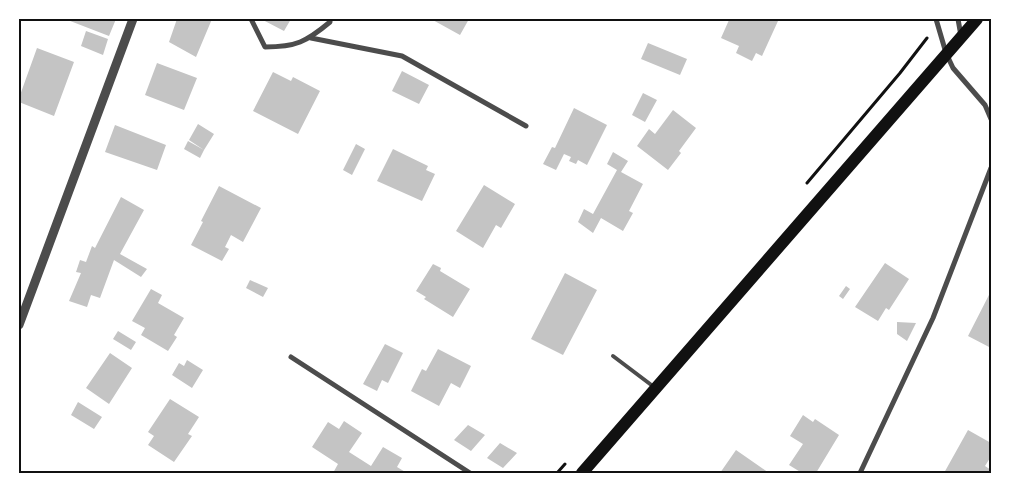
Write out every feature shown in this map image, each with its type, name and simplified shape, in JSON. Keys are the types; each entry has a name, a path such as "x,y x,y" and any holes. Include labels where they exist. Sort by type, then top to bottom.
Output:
{"main road":[{"path":"582,473 977,19"}],"street":[{"path":"19,325 133,19"},
{"path":"251,19 264,48 286,47 311,38 330,22 330,19"},
{"path":"936,19 946,53 953,68 985,105 991,119"},
{"path":"958,19 961,36"},
{"path":"311,38 402,56 526,126"},
{"path":"985,105 991,103"},
{"path":"860,473 934,318 991,168"},
{"path":"291,357 470,473"}],"lane":[{"path":"612,356 656,388"}],"building":[{"path":"65,19 116,19 109,36"},
{"path":"177,19 212,19 196,57 169,42"},
{"path":"261,19 291,19 284,31"},
{"path":"431,19 469,19 460,35"},
{"path":"725,19 773,19 778,21 762,56 756,53 752,61 736,53 739,46 721,38 729,20"},
{"path":"86,31 108,39 103,55 81,46"},
{"path":"648,43 687,59 680,75 641,59"},
{"path":"37,48 74,62 54,116 19,102"},
{"path":"157,63 197,78 184,110 145,95"},
{"path":"402,71 429,85 419,104 392,91"},
{"path":"273,72 291,81 293,77 320,91 298,134 253,111"},
{"path":"643,93 657,100 645,122 632,115"},
{"path":"574,108 607,125 587,165 578,160 576,164 569,161 571,157 564,154 556,170 543,164 552,147 555,148"},
{"path":"673,110 696,128 668,170 637,146 649,129 655,134"},
{"path":"198,124 214,134 204,150 189,140"},
{"path":"115,125 166,145 157,170 105,152"},
{"path":"188,141 204,150 200,158 184,149"},
{"path":"356,144 365,149 352,175 343,170"},
{"path":"393,149 428,166 426,170 435,174 422,201 377,181"},
{"path":"613,152 628,161 621,172 643,184 629,211 633,213 623,231 601,218 593,233 578,222 584,209 593,214 617,170 607,164"},
{"path":"484,185 515,204 501,228 496,225 483,248 456,231"},
{"path":"219,186 261,208 243,242 231,235 225,247 229,249 222,261 191,245"},
{"path":"121,197 144,210 120,254 147,269 141,277 114,260 100,298 91,295 87,307 69,301 81,273 76,272 80,260 86,262 92,246 95,248"},
{"path":"885,263 909,279 889,310 886,308 878,321 855,307"},
{"path":"433,264 441,268 440,271 470,289 453,317 424,299 426,297 416,291"},
{"path":"565,273 597,290 563,355 531,339"},
{"path":"250,280 268,288 263,297 246,288"},
{"path":"846,286 850,289 843,299 839,296"},
{"path":"151,289 162,295 158,303 184,318 174,335 177,337 168,351 141,335 145,328 132,321"},
{"path":"991,291 991,348 968,336"},
{"path":"897,322 916,323 907,341 897,334"},
{"path":"118,331 136,342 131,350 113,339"},
{"path":"385,344 403,353 388,383 382,380 377,391 363,384"},
{"path":"438,349 471,366 460,388 451,383 439,406 411,391 422,369 426,371"},
{"path":"110,353 132,368 109,404 86,388"},
{"path":"187,360 203,370 192,388 172,375 179,363 184,366"},
{"path":"170,399 199,417 188,434 192,436 174,462 148,445 154,436 148,432"},
{"path":"78,402 102,417 94,429 71,415"},
{"path":"803,415 813,422 815,419 839,435 816,473 802,473 789,465 803,444 790,436"},
{"path":"344,421 362,433 349,452 371,466 383,447 402,458 397,467 407,473 333,473 338,464 312,447 328,422 339,429"},
{"path":"468,425 485,435 471,451 454,440"},
{"path":"968,430 991,443 991,459 985,466 991,470 991,473 944,473"},
{"path":"500,443 517,453 503,468 487,458"},
{"path":"736,450 769,473 720,473"}]}
